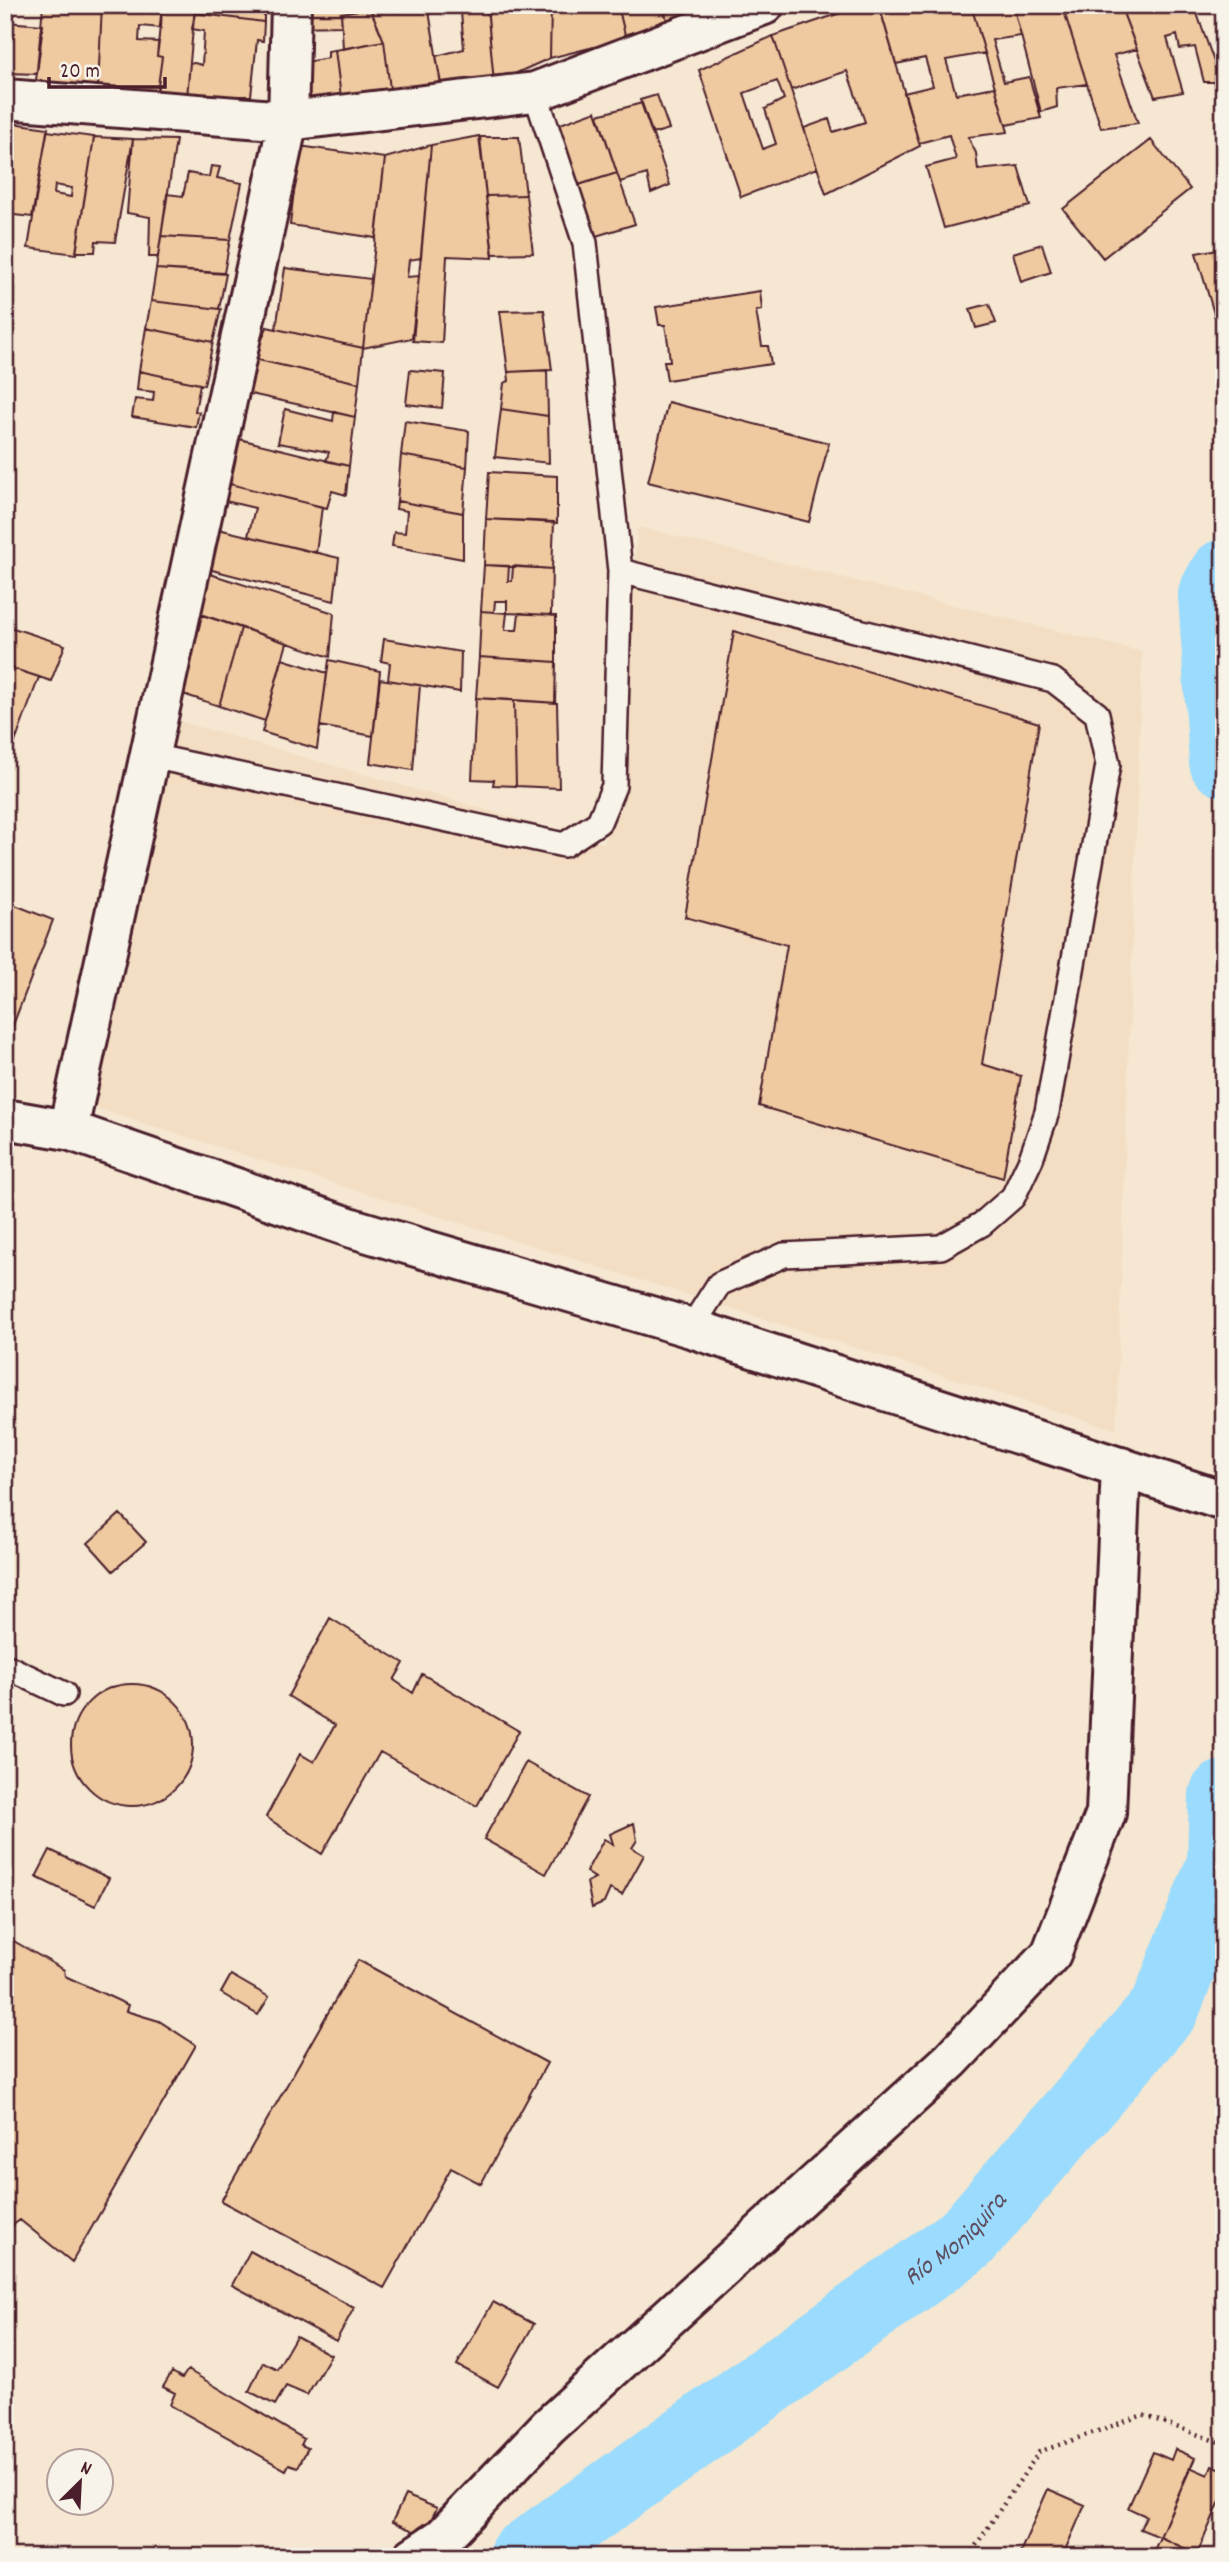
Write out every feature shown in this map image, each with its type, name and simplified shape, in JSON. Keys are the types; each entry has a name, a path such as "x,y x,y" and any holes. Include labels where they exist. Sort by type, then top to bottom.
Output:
{"street":[{"path":"68,1130 288,121 290,5"},
{"path":"5,99 288,121 535,92 764,5"},
{"path":"5,1119 68,1130 352,1228 691,1328 1224,1501"},
{"path":"413,2557 443,2537 548,2427 951,2060 1051,1954 1107,1813 1121,1467"}],"lane":[{"path":"151,756 564,845 599,822 614,786 620,571 585,243 535,92"},
{"path":"620,571 1053,680 1097,713 1108,765 1046,1112 1031,1159 1013,1197 982,1224 941,1247 784,1255 719,1284 691,1328"},
{"path":"5,1666 64,1694"}],"path":[{"path":"968,2557 1039,2452 1143,2415 1224,2444"}],"shaded area":[{"path":"638,527 1142,652 1116,1430 67,1099 154,714 605,844"}],"building":[{"path":"43,5 102,5 98,87 36,81"},
{"path":"102,5 162,5 161,28 140,26 139,41 159,42 157,56 162,57 157,93 98,87"},
{"path":"162,5 195,5 187,97 157,93 162,57 157,56"},
{"path":"195,5 264,5 264,22 195,13"},
{"path":"294,5 368,5 370,8 341,13 342,26 295,27"},
{"path":"395,5 396,12 415,8 414,5 428,5 442,91 392,105 384,41 369,6"},
{"path":"487,5 519,5 519,13 538,5 551,5 550,58 494,83"},
{"path":"551,5 618,5 626,39 550,58"},
{"path":"618,5 663,5 667,21 625,35"},
{"path":"663,5 703,5 667,21"},
{"path":"864,5 879,5 920,146 826,194 804,128 829,119 833,132 865,122 847,71 791,90 773,36"},
{"path":"914,5 971,5 985,53 946,60 956,94 995,87 1008,132 968,137 976,153 978,170 1018,166 1030,206 944,228 926,167 956,159 949,135 919,143 904,93 933,86 925,58 896,64 880,9"},
{"path":"971,5 1013,5 1021,36 992,40 1004,82 1029,77 1041,118 1006,125"},
{"path":"1013,5 1062,5 1087,84 1056,88 1057,107 1041,112"},
{"path":"1062,5 1120,5 1137,49 1114,55 1138,123 1101,128"},
{"path":"1120,5 1194,5 1221,82 1204,82 1195,47 1180,49 1177,35 1167,38 1183,92 1155,97"},
{"path":"487,7 494,83 443,95 436,56 464,49 461,12"},
{"path":"370,8 384,41 343,49 341,13"},
{"path":"195,13 264,22 263,41 257,40 251,96 221,96 218,101 187,97 190,62 202,65 204,31 192,29"},
{"path":"5,22 43,25 37,74 5,73"},
{"path":"773,36 817,168 741,197 699,70","holes":["777,81 784,99 765,109 776,144 763,149 744,93"]},
{"path":"384,41 392,105 343,113 335,50"},
{"path":"335,50 343,113 292,110 295,64 328,58 328,51"},
{"path":"657,95 669,129 652,134 640,100"},
{"path":"642,103 670,185 651,193 647,174 620,182 598,115"},
{"path":"596,111 617,173 575,186 552,127"},
{"path":"5,122 48,128 32,217 5,214"},
{"path":"47,131 94,137 76,254 28,248","holes":["55,185 72,188 71,197 54,194"]},
{"path":"479,136 493,258 447,256 442,343 413,341 431,145"},
{"path":"94,137 133,139 115,242 96,241 95,252 76,252"},
{"path":"480,137 519,137 526,195 486,196"},
{"path":"133,139 176,140 158,257 149,257 150,217 127,213"},
{"path":"1151,140 1190,189 1103,258 1063,209"},
{"path":"431,145 421,258 409,260 407,277 419,276 412,338 363,348 385,158"},
{"path":"299,146 385,158 376,238 290,225"},
{"path":"211,166 220,167 217,178 242,183 230,240 161,236 167,194 183,196 188,173 209,177"},
{"path":"617,173 635,224 596,236 579,185"},
{"path":"526,195 533,253 493,254 486,196"},
{"path":"161,236 230,240 224,273 156,269"},
{"path":"1042,244 1051,272 1021,282 1013,253"},
{"path":"1224,248 1224,315 1215,317 1196,253"},
{"path":"285,268 371,279 363,348 276,329"},
{"path":"156,269 226,274 219,309 151,301"},
{"path":"760,291 762,310 756,311 762,346 768,346 771,364 667,380 664,361 670,361 668,343 665,325 659,325 656,307"},
{"path":"151,301 221,309 213,342 146,328"},
{"path":"989,304 996,323 976,328 970,309"},
{"path":"544,310 552,370 508,372 500,311"},
{"path":"267,327 363,348 359,383 254,359"},
{"path":"146,328 213,342 204,385 139,371"},
{"path":"254,359 359,383 355,417 246,393"},
{"path":"410,370 445,373 442,408 406,404"},
{"path":"547,370 548,416 501,409 504,383 509,381 508,372"},
{"path":"139,371 200,384 195,411 199,412 196,427 132,417 135,399 153,401 154,392 137,390"},
{"path":"668,402 829,443 809,522 648,482"},
{"path":"285,409 333,421 334,412 355,417 349,466 326,461 329,452 278,443"},
{"path":"501,409 548,416 549,463 495,457"},
{"path":"405,421 469,431 467,467 401,455"},
{"path":"239,439 349,466 346,495 332,491 327,508 226,483"},
{"path":"401,455 467,467 463,513 397,501"},
{"path":"489,472 557,476 557,523 486,519"},
{"path":"226,483 322,507 316,553 248,536 255,508 221,500"},
{"path":"397,501 463,513 463,559 392,546 394,532 405,533 407,511 396,509"},
{"path":"486,519 554,522 552,569 484,565"},
{"path":"214,528 339,558 334,601 208,569"},
{"path":"484,565 509,566 508,581 512,581 513,566 552,569 551,615 507,613 507,601 495,601 494,612 481,611"},
{"path":"207,573 334,613 330,657 197,613"},
{"path":"481,611 507,613 505,630 517,630 519,613 556,616 556,662 479,657"},
{"path":"202,615 241,628 219,706 180,693"},
{"path":"10,627 65,645 51,681 5,666 5,638"},
{"path":"241,628 287,643 265,721 219,706"},
{"path":"734,631 1039,723 982,1064 1021,1076 1003,1178 759,1106 787,945 685,917"},
{"path":"384,639 461,652 460,692 388,680 390,663 381,661"},
{"path":"479,657 556,662 555,703 476,698"},
{"path":"282,659 327,673 317,749 262,732"},
{"path":"329,660 380,671 373,736 320,726"},
{"path":"5,666 39,677 17,737 5,732"},
{"path":"380,679 420,685 413,770 370,763"},
{"path":"476,698 514,700 516,786 493,785 494,780 472,779"},
{"path":"514,700 557,703 559,788 516,786"},
{"path":"5,732 17,737 5,767"},
{"path":"5,901 53,920 10,1033 5,1031"},
{"path":"120,1514 146,1542 113,1571 88,1543"},
{"path":"330,1618 404,1663 394,1680 413,1693 422,1674 519,1731 477,1806 380,1752 322,1854 266,1817 300,1754 314,1762 335,1725 288,1696"},
{"path":"132,1684 155,1689 175,1702 188,1722 193,1745 188,1768 175,1788 155,1801 132,1806 109,1801 89,1788 76,1768 71,1745 76,1722 89,1702 109,1689"},
{"path":"526,1762 588,1797 546,1874 484,1839"},
{"path":"634,1823 637,1840 632,1848 644,1855 622,1895 610,1889 604,1903 592,1908 587,1882 595,1878 586,1872 604,1839 613,1844 610,1834"},
{"path":"50,1850 109,1878 95,1906 36,1877"},
{"path":"5,1936 64,1970 65,1976 128,2005 126,2011 159,2021 196,2045 72,2262 20,2220 10,2227 5,2225"},
{"path":"358,1960 547,2063 481,2184 451,2168 384,2288 221,2201"},
{"path":"231,1975 269,1997 258,2015 221,1993"},
{"path":"250,2251 354,2308 336,2341 232,2285"},
{"path":"493,2302 534,2324 498,2387 457,2365"},
{"path":"296,2336 331,2355 307,2395 286,2386 275,2405 249,2391 263,2362 277,2369"},
{"path":"188,2370 304,2439 301,2445 308,2448 298,2467 289,2464 286,2470 170,2405 175,2393 163,2387 172,2372 182,2378"},
{"path":"1175,2449 1195,2458 1160,2537 1140,2529 1146,2516 1128,2508 1153,2452 1171,2460"},
{"path":"1212,2465 1224,2470 1224,2492 1197,2554 1160,2537 1190,2467 1208,2475"},
{"path":"1048,2489 1085,2505 1062,2557 1018,2557"},
{"path":"405,2495 437,2508 423,2535 392,2522"},
{"path":"1160,2537 1197,2554 1196,2557 1151,2557"}],"waterway":[{"name":"Río Moniquira","path":"1224,574 1213,595 1224,762"},
{"name":"Río Moniquira","path":"523,2557 966,2239 1165,2008 1222,1863 1224,1795"}]}
